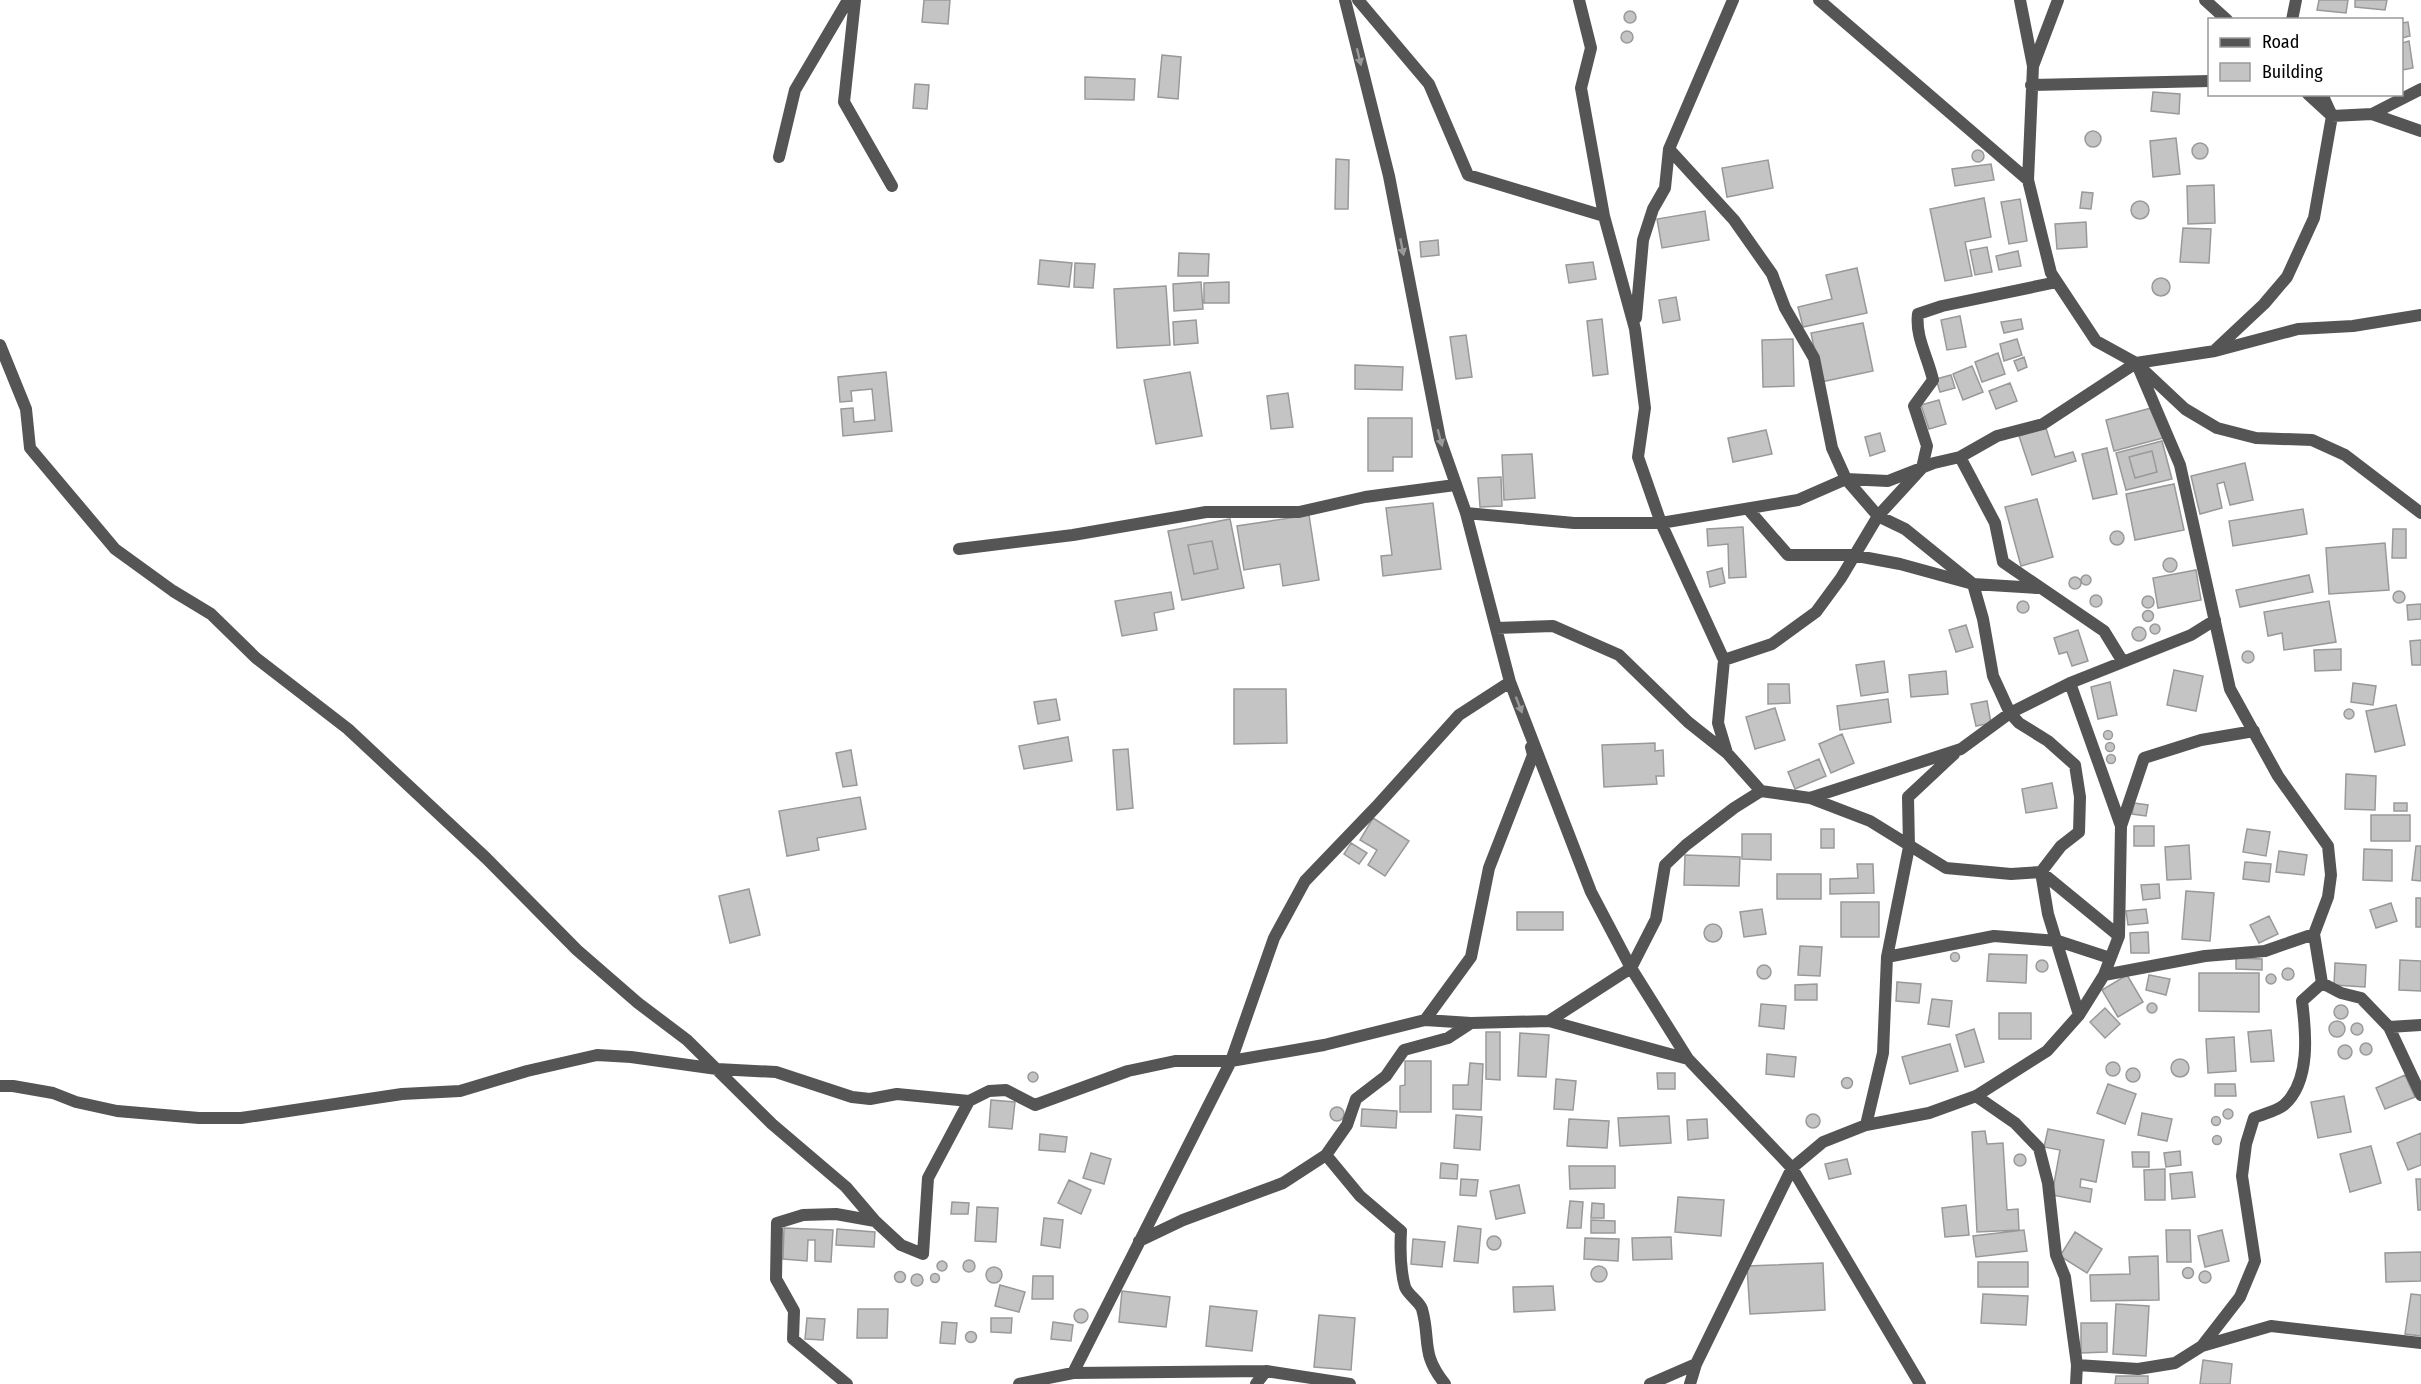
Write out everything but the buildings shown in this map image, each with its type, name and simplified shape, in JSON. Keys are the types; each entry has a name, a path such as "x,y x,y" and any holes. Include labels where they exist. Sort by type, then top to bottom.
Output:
{"street":[{"path":"779,157 795,90 848,0"},
{"path":"855,0 844,102 892,186"},
{"path":"1345,0 1389,176 1440,439 1466,513 1510,682 1591,892 1631,968 1688,1059 1792,1168 1920,1384"},
{"path":"1358,0 1429,84 1468,175 1604,216"},
{"path":"1579,0 1591,48 1581,88 1604,216 1635,329 1645,408 1638,457 1661,523 1725,660 1718,723 1726,753"},
{"path":"1635,329 1643,240 1653,209 1665,188 1669,149 1733,0"},
{"path":"1819,0 2028,180"},
{"path":"2020,0 2032,66 2028,180 2051,273 2096,341 2136,363 2185,409 2217,428 2256,438 2312,440 2345,455 2421,513"},
{"path":"2032,66 2058,0"},
{"path":"2205,0 2225,18"},
{"path":"2292,18 2296,0"},
{"path":"2031,85 2208,81"},
{"path":"2372,114 2421,89"},
{"path":"2310,96 2332,116 2372,114 2421,131"},
{"path":"2215,351 2264,304 2287,277 2314,218 2332,116 2323,96"},
{"path":"1669,149 1734,220 1772,274 1785,309 1814,358 1832,448 1846,479 1878,516 1905,529 1972,584 1983,619 1993,676 2010,713 2019,723 2048,741 2075,765 2080,797 2079,832 2061,846 2041,872 2048,914 2079,1015"},
{"path":"1725,660 1772,644 1816,612 1841,578 1852,555 1878,516 1922,468 1927,446 1914,406 1933,381 1929,360 1916,331 1918,314 1942,306 2057,282"},
{"path":"1466,513 1574,523 1661,523 1798,500 1846,479 1888,481 1960,457 1997,436 2043,424 2136,363 2215,351 2298,329 2353,326 2421,315"},
{"path":"0,345 26,409 30,448 116,549 172,591 211,614 256,658 348,729 486,858 577,950 638,1003 687,1040 772,1124 846,1187 874,1221 901,1245 923,1254 928,1178 934,1161 969,1101"},
{"path":"2136,363 2180,465 2230,689 2278,776 2328,846 2331,875 2328,897 2314,934 2322,983"},
{"path":"1960,457 1995,523 2003,562 2037,588 2104,631 2123,662"},
{"path":"959,549 1073,536 1206,512 1299,512 1365,497 1455,485"},
{"path":"1748,509 1788,555 1852,555 1900,564 1972,584 2037,588"},
{"path":"1866,1125 1883,1053 1887,957 1909,847 1908,798 1961,749 2010,713 2070,683 2191,635 2215,620"},
{"path":"1496,628 1526,629 1553,626 1619,656 1688,722 1726,753 1761,791 1810,798 1870,821 1946,868 2011,874 2041,872 2119,936"},
{"path":"1073,1373 1231,1061 1274,939 1305,881 1377,807 1459,715 1510,682"},
{"path":"2070,683 2121,826"},
{"path":"1425,1020 1471,957 1489,868 1533,755 1528,730"},
{"path":"1690,1384 1696,1364 1792,1168 1824,1142 1866,1125 1929,1113 1976,1096 2047,1051 2079,1015 2104,975 2119,936 2121,826 2144,758 2201,740 2254,731"},
{"path":"1810,798 1961,749"},
{"path":"1549,1021 1631,968 1656,919 1665,865 1710,826 1761,791"},
{"path":"2104,975 2205,956 2265,951 2314,934"},
{"path":"1887,957 1994,936 2058,941 2110,958"},
{"path":"2322,983 2341,993 2361,998 2388,1027 2421,1095"},
{"path":"2202,1346 2240,1297 2255,1261 2242,1176 2246,1144 2254,1118 2284,1105 2297,1084 2307,1045 2302,1001 2322,983"},
{"path":"0,1086 53,1093 76,1102 117,1111 199,1118 241,1118 402,1094 460,1091 527,1071 597,1055 632,1057 717,1069 776,1072 852,1097 870,1099 897,1094 969,1101 989,1091 1006,1090 1035,1105 1128,1071 1175,1061 1231,1061 1324,1045 1425,1020 1471,1023 1549,1021 1688,1059"},
{"path":"1139,1241 1183,1220 1283,1183 1326,1155 1347,1125 1356,1099 1386,1076 1404,1050 1448,1038 1471,1023"},
{"path":"2388,1027 2421,1026"},
{"path":"1976,1096 2015,1123 2039,1148 2048,1182 2056,1255 2065,1277 2077,1365 2076,1384"},
{"path":"1326,1155 1360,1196 1401,1231 1400,1252 1406,1288 1421,1308 1426,1349 1434,1371 1444,1384"},
{"path":"846,1384 793,1339 794,1311 776,1279 777,1223 803,1215 836,1214 874,1221"},
{"path":"2077,1365 2138,1369 2175,1363 2202,1346 2271,1326 2421,1343"},
{"path":"1650,1384 1696,1364"},
{"path":"1019,1384 1073,1373 1137,1379 1266,1371 1350,1384"},
{"path":"1256,1384 1266,1371"}]}
